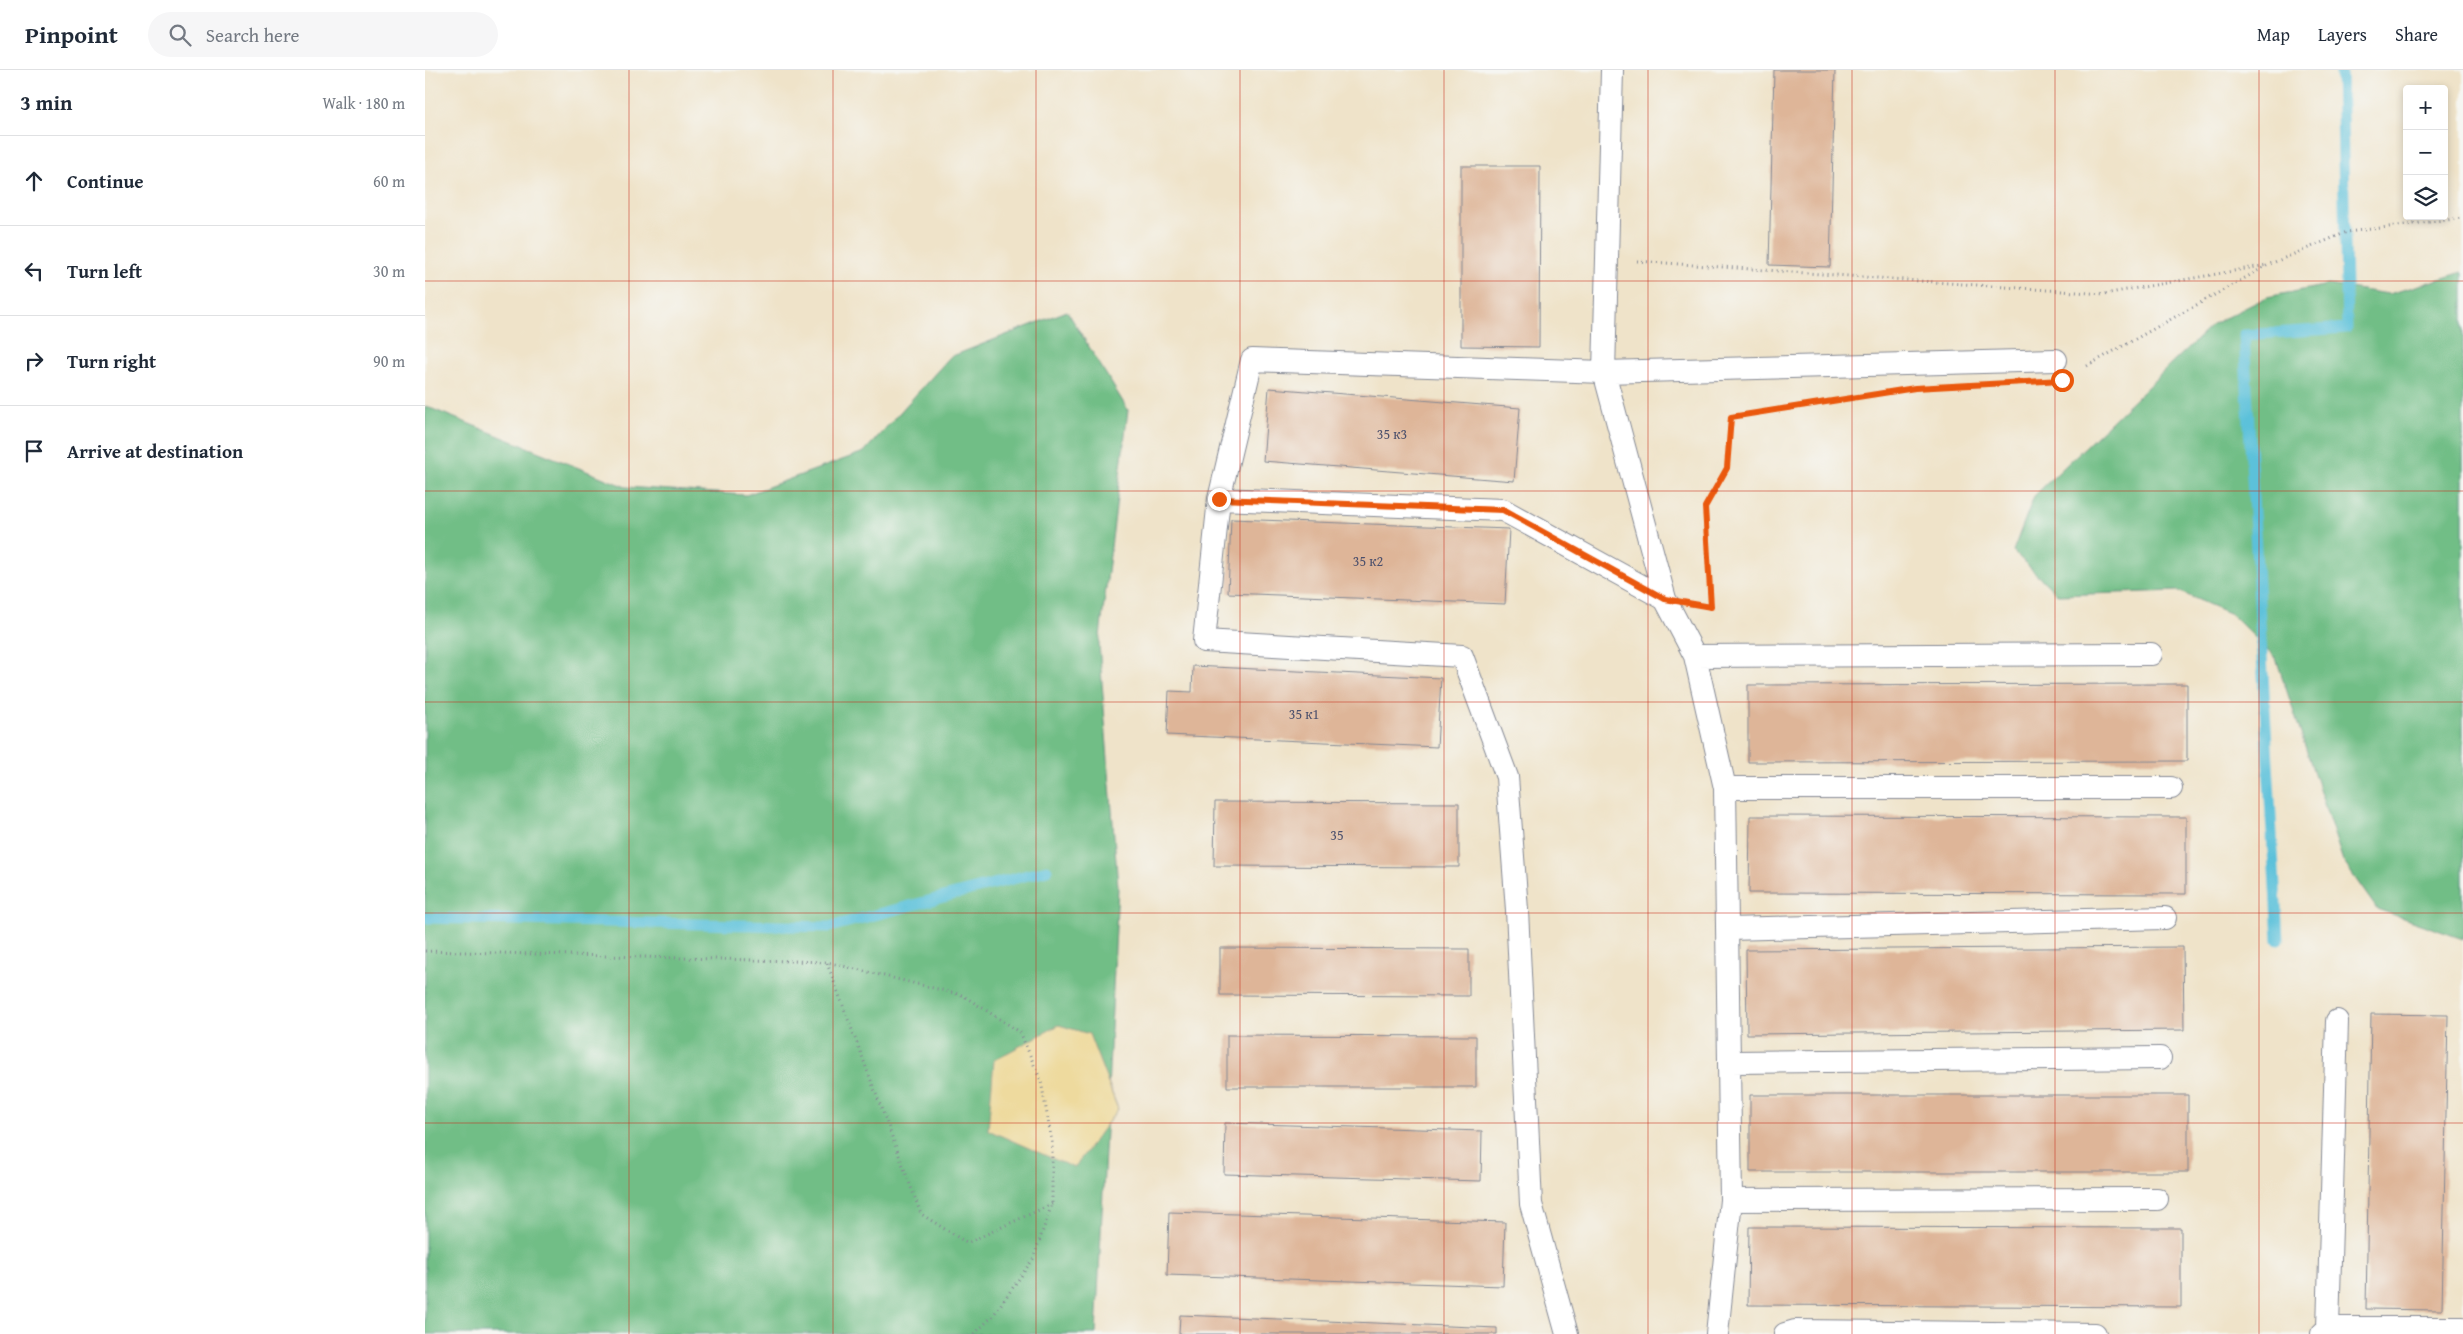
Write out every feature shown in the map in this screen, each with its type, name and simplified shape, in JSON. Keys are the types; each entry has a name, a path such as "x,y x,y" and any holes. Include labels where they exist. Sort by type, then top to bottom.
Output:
{"lane":[{"path":"1612,70 1604,372 1665,599 1695,656 1725,788 1731,1200 1717,1334"},
{"path":"1567,1334 1531,1204 1517,910 1507,777 1462,656 1204,641 1219,499 1252,360 1604,372 2056,360"},
{"path":"1219,499 1503,510 1665,599"},
{"path":"1695,656 2151,654"},
{"path":"1725,788 2171,788"},
{"path":"1728,929 2165,918"},
{"path":"2337,1021 2325,1331 2463,1328"},
{"path":"1730,1062 2160,1058"},
{"path":"1731,1200 2157,1199"},
{"path":"1785,1334 1795,1331 2095,1334"}],"path":[{"path":"2079,370 2270,264 2347,232 2463,218"},
{"path":"1607,259 2104,294 2270,264"},
{"path":"1665,599 1711,607 1705,507 1727,468 1731,417 1848,398"},
{"path":"425,951 827,962 962,994 1020,1032 1041,1082 1051,1142 1052,1204 1033,1259 992,1317 974,1334"},
{"path":"827,962 921,1214 967,1243 1052,1204"}],"green space":[{"path":"2463,272 2463,939 2377,909 2343,861 2276,658 2231,614 2178,591 2058,595 2013,551 2034,496 2213,324 2267,297 2328,285 2389,294"},
{"path":"1067,311 1128,410 1099,644 1118,887 1096,1334 425,1334 425,406 626,487 746,495 864,452 950,357"}],"sand":[{"path":"1059,1025 1089,1034 1118,1109 1074,1168 988,1130 994,1060"}],"building":[{"path":"1774,70 1835,70 1830,267 1769,265"},
{"path":"1461,166 1540,166 1539,347 1461,346"},
{"path":"1269,388 1520,408 1514,481 1263,461"},
{"path":"1231,519 1509,529 1505,604 1228,593"},
{"path":"1193,666 1441,678 1437,747 1167,735 1169,691 1192,692"},
{"path":"2187,684 2187,761 1748,762 1748,685"},
{"path":"1215,802 1459,803 1459,867 1214,866"},
{"path":"1750,816 2186,817 2186,894 1749,893"},
{"path":"2183,947 2184,1030 1747,1034 1746,950"},
{"path":"1220,948 1469,949 1469,996 1220,995"},
{"path":"2371,1014 2448,1015 2442,1310 2366,1309"},
{"path":"1227,1035 1476,1036 1476,1087 1227,1087"},
{"path":"1750,1095 2188,1095 2188,1172 1750,1172"},
{"path":"1225,1123 1482,1131 1481,1181 1224,1174"},
{"path":"1169,1212 1505,1222 1503,1286 1167,1275"},
{"path":"1749,1227 2181,1228 2181,1307 1748,1305"},
{"path":"1180,1315 1497,1328 1497,1334 1179,1334"}],"waterway":[{"path":"2278,940 2244,335 2347,328 2341,70"},
{"path":"425,918 829,927 1047,870"}],"route":[{"path":"1219,499 1503,510 1665,599 1711,607 1705,507 1727,468 1731,417 1915,388 2062,380"}]}
